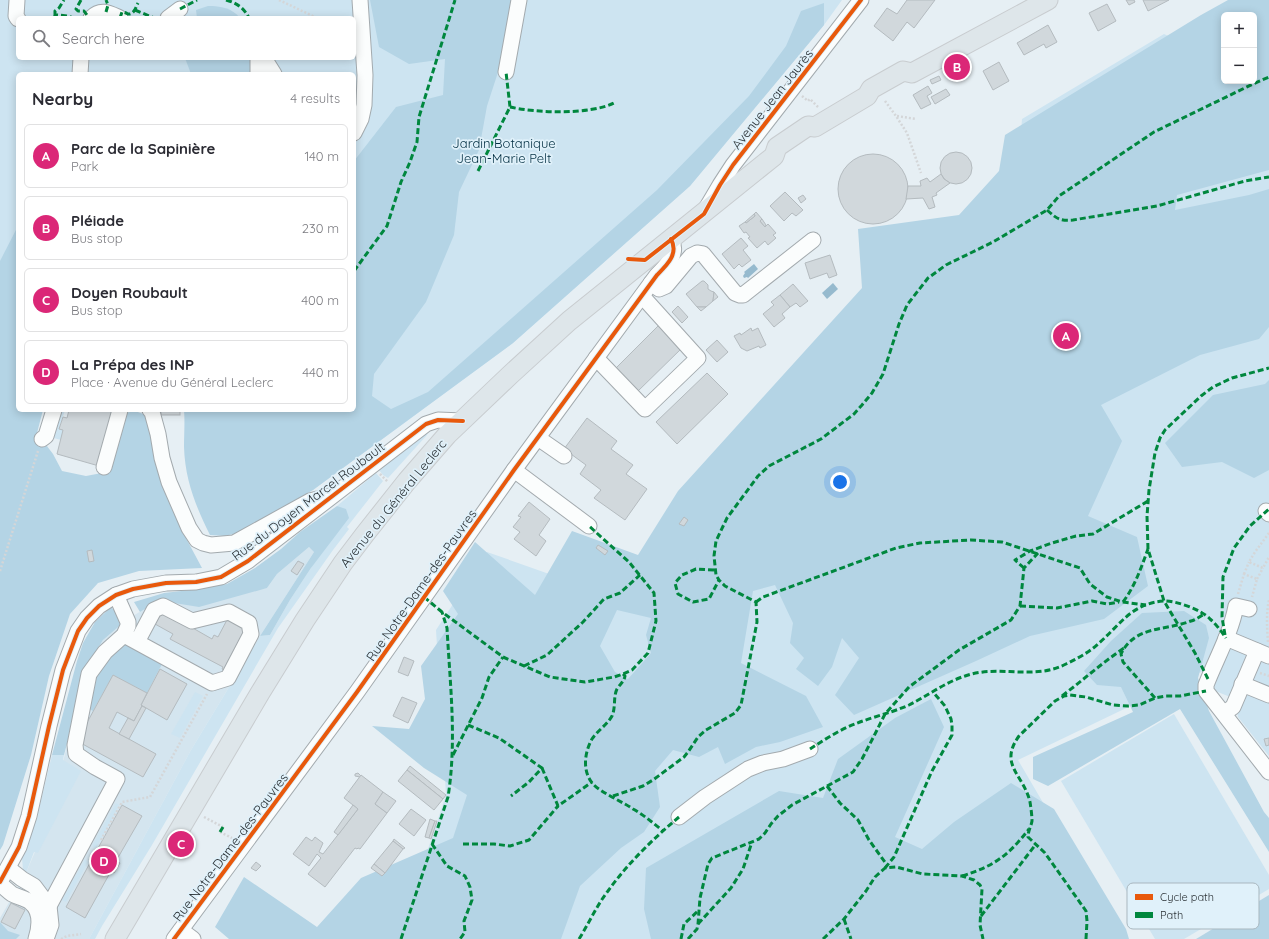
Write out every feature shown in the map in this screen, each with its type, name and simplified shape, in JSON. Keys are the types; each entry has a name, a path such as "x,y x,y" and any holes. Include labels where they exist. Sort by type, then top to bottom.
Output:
{"main road":[{"name":"Avenue du Général Leclerc","path":"115,939 260,693 309,614 370,528 447,436 569,321 664,244 704,214 774,156 783,156 813,136 815,127 876,99 908,82 912,73 1048,0"}],"street":[{"path":"16,16 17,0"},
{"path":"356,129 361,119 364,105 360,76 360,0"},
{"path":"506,72 519,0"},
{"name":"Avenue Jean Jaurès","path":"704,214 720,184 733,166 861,0"},
{"path":"171,16 180,9"},
{"path":"94,16 99,12 106,12 115,16"},
{"path":"80,72 81,60"},
{"path":"258,60 258,72"},
{"path":"265,60 273,72"},
{"path":"654,279 659,289 666,286 691,256 700,253 703,254 735,293 743,295 813,240"},
{"name":"Rue Notre-Dame-des-Pauvres","path":"178,934 357,692 514,470 654,279 667,265 674,251 674,245 664,244"},
{"path":"596,358 645,408 698,358 642,296"},
{"path":"42,439 46,436 53,412"},
{"path":"104,467 119,412"},
{"path":"151,412 154,419 162,458 172,487 189,528 197,540 203,543 211,545 234,543 310,500 336,494"},
{"name":"Rue du Doyen Marcel Roubault","path":"0,883 19,847 29,816 61,677 78,631 87,618 99,606 116,595 133,589 166,583 196,582 221,577 248,561 426,424 438,420 463,421"},
{"path":"538,438 564,456"},
{"path":"514,470 589,526"},
{"path":"49,906 117,779 95,767 76,754 74,745 89,674 105,652 131,638 154,610 163,606 192,621 229,612 249,623 251,634 228,678 212,683 131,638 128,622 116,595"},
{"path":"1243,608 1234,614 1226,638 1206,685 1206,691 1269,772"},
{"path":"1224,713 1233,707 1242,684 1265,650 1226,638"},
{"path":"1242,684 1269,695"},
{"path":"679,817 705,797 748,770 763,763 783,759 810,749"},
{"path":"8,868 34,886 49,906 51,925 46,939"},
{"path":"0,883 11,894 30,902 38,911 40,922 36,939"},
{"path":"178,934 193,939"}],"path":[{"path":"279,0 313,16"},
{"path":"803,97 808,101 810,99 818,106"},
{"path":"876,99 896,116 909,139 921,173"},
{"path":"896,116 916,119"},
{"path":"0,571 42,439"},
{"path":"381,476 388,482"},
{"path":"1243,608 1244,574 1255,552 1269,533"},
{"path":"1243,608 1262,568 1269,557"},
{"path":"1250,562 1262,568"},
{"path":"1244,574 1257,579"},
{"path":"1265,650 1269,600"},
{"path":"100,842 122,802 150,797 205,696"},
{"path":"207,818 223,827"},
{"path":"220,832 234,840"},
{"path":"61,939 67,936 81,934"}],"shaded area":[{"path":"370,0 514,0 502,60 487,106 479,150 459,192 454,235 426,302 374,374 372,396 391,409 428,392 657,190 749,96 786,46 801,11 824,3 824,25 690,186 513,343 313,490 241,532 225,536 210,535 196,504 189,482 184,447 184,412 356,412 356,158 396,107 443,95 445,59 409,64 379,47"},
{"path":"1228,0 1269,0 1269,170 1177,195 1175,210 1249,195 1269,189 1269,327 1259,339 1200,355 1101,405 1122,441 1088,516 1137,537 1148,586 1104,619 1030,636 854,715 835,695 859,658 842,638 832,667 818,686 796,669 804,658 790,643 793,623 775,585 753,591 741,663 806,696 823,727 780,742 756,747 725,764 718,747 699,757 673,750 655,771 660,807 644,832 621,848 580,886 561,939 229,939 215,927 244,877 317,927 361,878 453,838 467,795 424,768 372,726 409,729 425,699 421,666 458,614 443,591 475,542 535,595 572,531 638,555 678,491 862,288 858,229 959,215 999,171 1005,135","holes":["617,610 651,618 646,635 651,653 628,679 615,672 600,646"]},
{"path":"208,6 217,6 226,8 238,16 197,16 196,10"},
{"path":"186,60 253,60 254,72 190,72"},
{"path":"16,230 16,412 42,412 37,433 53,454 62,471 86,476 107,472 125,413 138,412 146,415 168,498 187,540 202,568 139,571 98,583 70,614 49,676 31,755 3,845 0,850 0,261"},
{"path":"754,264 758,269 748,278 744,278 744,272"},
{"path":"833,283 838,289 827,299 822,293"},
{"path":"1269,380 1269,470 1254,478 1222,462 1182,467 1165,443 1213,395 1265,384"},
{"path":"337,506 346,509 349,518 311,568 290,600 270,635 260,636 314,552 309,547 277,574 267,588 199,607 162,601 153,604 140,612 134,602 164,593 227,584 255,568 281,549 300,532"},
{"path":"309,547 314,552 260,636 191,750 89,939 0,939 0,918 26,873 45,828 88,664 103,640 126,620 153,604 267,588 277,574"},
{"path":"111,607 124,622 103,640 88,664 64,755 52,755 83,643 95,622"},
{"path":"1184,611 1206,625 1209,638 1198,678 1209,711 1264,812 1269,818 1269,852 1180,709 1048,786 1033,779 1033,757 1133,712 1121,687 1097,685 1084,671 1111,641 1142,613"},
{"path":"124,644 162,664 147,693 113,675 93,711 88,708 95,679 109,659"},
{"path":"931,699 944,727 895,837 922,849 954,822 1011,783 1054,809 1126,929 1129,939 651,939 644,909 646,868 779,791 823,798 838,759 895,718"},
{"path":"1269,895 1269,939 1196,939 1213,929 1259,929 1259,901"},
{"path":"0,922 8,931 20,935 16,939 0,939"}],"green space":[{"name":"Jardin Botanique Jean-Marie Pelt","path":"0,0 842,0 824,25 690,186 513,343 313,490 251,521 352,412 356,412 356,72 16,72 16,262 0,288"},
{"path":"1269,10 1269,756 1238,717 1237,711 1240,701 1213,690 1220,663 1018,760 1123,939 398,939 446,795 436,630 487,552 626,601 1017,181 1022,119 1164,34 1199,50 1221,77 1221,84 1257,84 1257,67"},
{"path":"58,412 64,412 59,429 63,430 61,440 50,437"},
{"path":"428,432 427,435 388,478 383,475 379,470"},
{"path":"376,473 383,481 347,527 349,529 278,628 152,845 95,939 89,939 191,750 260,636 270,635 290,600 311,568 340,508 337,506"},
{"path":"195,692 203,696 180,738 171,734"},
{"path":"1174,714 1269,875 1269,889 1259,895 1259,883 1127,883 1127,892 1061,781"},
{"path":"52,755 64,755 63,760 81,771 38,853 34,852 26,873 23,870 22,858 36,821"},
{"path":"116,803 119,805 96,848 92,846"},
{"path":"85,859 88,862 66,902 62,900"},
{"path":"1149,929 1201,929 1184,939 1155,939"}],"building":[{"path":"907,0 935,0 914,28 907,22 893,41 874,26 887,8 897,14"},
{"path":"1126,0 1134,0 1135,2 1129,5"},
{"path":"1143,0 1169,0 1148,11"},
{"path":"1107,4 1116,21 1098,31 1089,13"},
{"path":"1048,25 1057,42 1046,48 1044,44 1024,55 1017,43"},
{"path":"999,62 1009,81 993,90 983,71"},
{"path":"939,76 941,80 932,84 930,80"},
{"path":"928,86 932,93 927,96 931,104 921,109 913,95"},
{"path":"946,89 950,95 935,104 931,97"},
{"path":"953,152 959,152 969,159 972,168 971,174 965,181 959,184 953,184 943,177 940,171 940,165 947,155"},
{"path":"873,154 886,157 898,164 905,176 908,189 905,202 898,214 886,221 873,224 860,221 848,214 841,202 838,189 841,176 848,164 860,157"},
{"path":"941,174 944,179 950,183 936,193 937,195 932,197 935,207 929,209 923,198 906,199 908,186 921,186 920,181 927,178 930,182"},
{"path":"785,192 803,210 796,216 792,213 784,221 770,206"},
{"path":"803,195 806,199 801,203 798,198"},
{"path":"756,212 762,219 760,221 765,227 768,224 776,233 773,235 776,238 768,245 765,241 757,248 748,238 750,237 746,232 744,233 739,226 755,216 754,214"},
{"path":"754,214 755,216 746,223 745,222"},
{"path":"762,219 766,225 765,227 760,221"},
{"path":"741,238 748,246 743,250 751,260 742,267 739,264 734,269 722,254"},
{"path":"830,255 837,275 829,278 827,273 810,279 805,263"},
{"path":"702,281 708,285 708,289 714,292 713,301 706,307 697,307 686,294"},
{"path":"793,284 808,301 800,307 796,303 790,307 780,295"},
{"path":"714,292 718,297 713,301"},
{"path":"780,295 790,307 782,314 785,318 774,327 763,314 774,305 771,302"},
{"path":"678,306 688,317 682,323 672,312"},
{"path":"697,307 706,307 701,311"},
{"path":"660,324 683,347 636,393 613,371"},
{"path":"751,328 752,331 758,328 766,345 747,351 741,348 734,336 740,333 741,335"},
{"path":"717,340 728,352 717,362 706,350"},
{"path":"707,373 728,394 677,444 656,422"},
{"path":"68,412 114,412 99,466 57,454 63,430 59,429 63,417 67,418"},
{"path":"161,412 180,412 180,415 161,415"},
{"path":"587,418 617,441 611,449 633,465 626,474 647,489 625,520 594,498 601,490 580,474 586,465 564,449"},
{"path":"529,502 550,519 539,535 546,541 536,556 514,539 520,532 513,527 521,517 518,516"},
{"path":"684,517 688,520 684,526 679,524"},
{"path":"598,545 608,551 605,555 596,548"},
{"path":"92,550 94,561 89,562 87,551"},
{"path":"298,561 304,564 297,575 291,571"},
{"path":"163,611 212,639 214,635 218,637 228,618 246,628 227,663 231,665 228,672 222,669 223,667 170,639 173,634 155,624"},
{"path":"404,657 414,661 408,676 398,672"},
{"path":"160,669 187,684 167,720 141,705"},
{"path":"113,675 147,693 134,721 117,712 109,728 156,754 143,777 77,741"},
{"path":"402,697 417,703 408,723 393,716"},
{"path":"142,706 146,708 129,739 119,734 128,718 134,721"},
{"path":"1269,738 1269,745 1266,746 1264,739"},
{"path":"410,766 446,795 443,799 407,770"},
{"path":"407,770 443,799 434,810 398,781"},
{"path":"358,773 361,776 360,777 355,776 355,774"},
{"path":"361,775 383,792 375,804 387,813 360,849 355,848 325,887 308,874 321,858 317,854 309,866 293,854 306,837 312,841 315,837 323,843 319,852 323,854 358,809 344,798"},
{"path":"383,792 396,801 387,813 375,804"},
{"path":"122,805 142,816 116,861 120,863 114,873 111,871 85,918 66,907 91,861 89,860 95,849 97,850"},
{"path":"353,805 358,809 338,835 334,832"},
{"path":"411,809 426,820 414,836 399,824"},
{"path":"430,819 435,821 429,838 425,837"},
{"path":"435,821 437,821 431,839 429,838"},
{"path":"394,839 405,848 403,849 393,841"},
{"path":"393,841 403,849 385,873 374,864"},
{"path":"256,862 261,866 256,871 251,868"},
{"path":"374,864 385,873 382,876 371,868"},
{"path":"11,903 25,910 15,929 1,922"}],"marked path":[{"path":"55,16 55,11 64,0"},
{"path":"81,0 76,9 78,11 84,11 88,16"},
{"path":"106,0 108,5 106,12"},
{"path":"180,9 197,0"},
{"path":"226,0 240,6 248,16"},
{"path":"356,268 387,226 401,182 417,142 419,117 455,0"},
{"path":"121,16 122,12 128,14 132,13 138,3"},
{"path":"135,10 149,16"},
{"path":"56,16 68,16"},
{"path":"478,171 510,107 506,72"},
{"path":"613,796 643,786 653,780 684,757 698,737 706,730 735,713 741,705 757,622 756,602 725,586 719,580 716,575 714,556 716,541 727,518 758,476 769,466 821,439 854,414 872,393 883,374 899,324 907,305 928,278 946,265 993,242 1047,210 1059,196 1154,132 1269,77"},
{"path":"510,107 534,111 563,112 591,110 614,103"},
{"path":"1047,210 1059,219 1073,220 1157,206 1245,181 1269,177"},
{"path":"1208,679 1195,653 1164,601 1148,549 1147,516 1149,490 1155,453 1160,438 1165,430 1201,396 1213,387 1232,378 1269,368"},
{"path":"1024,568 1015,560 1030,551 1076,536 1093,534 1148,501"},
{"path":"1225,635 1222,617 1223,577 1234,548 1250,526 1269,509"},
{"path":"424,597 503,657 550,677 585,682 623,674 632,670 648,653 656,621 654,593 629,562 589,526"},
{"path":"756,602 763,597 896,548 920,543 971,540 1002,542 1080,568 1090,584 1107,597 1122,602 1146,605"},
{"path":"1123,602 1134,583 1148,549"},
{"path":"688,939 697,929 700,898 708,864 712,858 759,839 778,816 792,805 853,772 862,759 885,714 909,687 959,650 1011,620 1020,606 1024,568 1038,553"},
{"path":"714,570 696,569 682,575 675,583 678,594 693,602 709,599 719,580"},
{"path":"524,666 547,655 583,622 604,599 620,593 640,575"},
{"path":"1020,606 1057,608 1092,601 1107,604 1119,602"},
{"path":"810,749 843,729 909,705 944,685 965,676 990,671 1041,671 1054,669 1066,664 1092,649 1134,611 1152,603 1168,601 1195,609 1212,621 1226,638"},
{"path":"401,939 448,797 451,776 451,691 447,628 442,612"},
{"path":"1155,698 1123,662 1121,654 1134,638 1143,633 1195,620 1205,614"},
{"path":"1062,696 1124,648"},
{"path":"453,755 482,698 489,677 503,657"},
{"path":"623,674 625,676 616,692 612,716 594,736 587,750 586,769 590,780 594,785 629,806 663,831"},
{"path":"1086,939 1086,911 1045,853 1028,837 1032,821 1030,802 1023,784 1014,770 1011,755 1013,746 1019,736 1055,701 1064,696 1070,695 1086,697 1113,705 1128,706 1139,705 1155,698 1180,696 1206,691"},
{"path":"885,868 894,857 932,771 952,735 951,719 945,706 933,692"},
{"path":"468,725 499,738 542,768 529,782 511,796"},
{"path":"542,768 558,806 592,782"},
{"path":"827,786 840,803 858,820 869,840 887,865"},
{"path":"463,844 494,844 510,846 529,840 558,806"},
{"path":"579,939 600,902 632,861 679,817"},
{"path":"220,832 223,827"},
{"path":"962,876 992,864 1000,859 1029,829"},
{"path":"698,924 731,888 743,869 752,842"},
{"path":"432,844 447,866 465,876 470,887 472,900 464,921 465,932 460,939"},
{"path":"981,916 1036,844"},
{"path":"823,939 844,919 875,877 885,868 896,867 923,874 962,876 974,880 982,889 980,925 983,939"},
{"path":"681,939 684,924 698,911"},
{"path":"844,919 851,939"}],"cycle path":[{"path":"628,259 645,260 704,214 733,165 861,0"},
{"path":"174,939 357,692 514,470 657,275 671,259 674,250 671,239"},
{"path":"0,882 19,847 29,816 63,670 78,631 87,618 99,606 116,595 133,589 166,583 196,582 221,577 248,561 426,424 438,420 463,421"}],"place":[{"name":"Pléiade","path":"957,67"},
{"name":"Parc de la Sapinière","path":"1066,336"},
{"name":"Doyen Roubault","path":"181,844"},
{"name":"La Prépa des INP","path":"104,861"}]}
